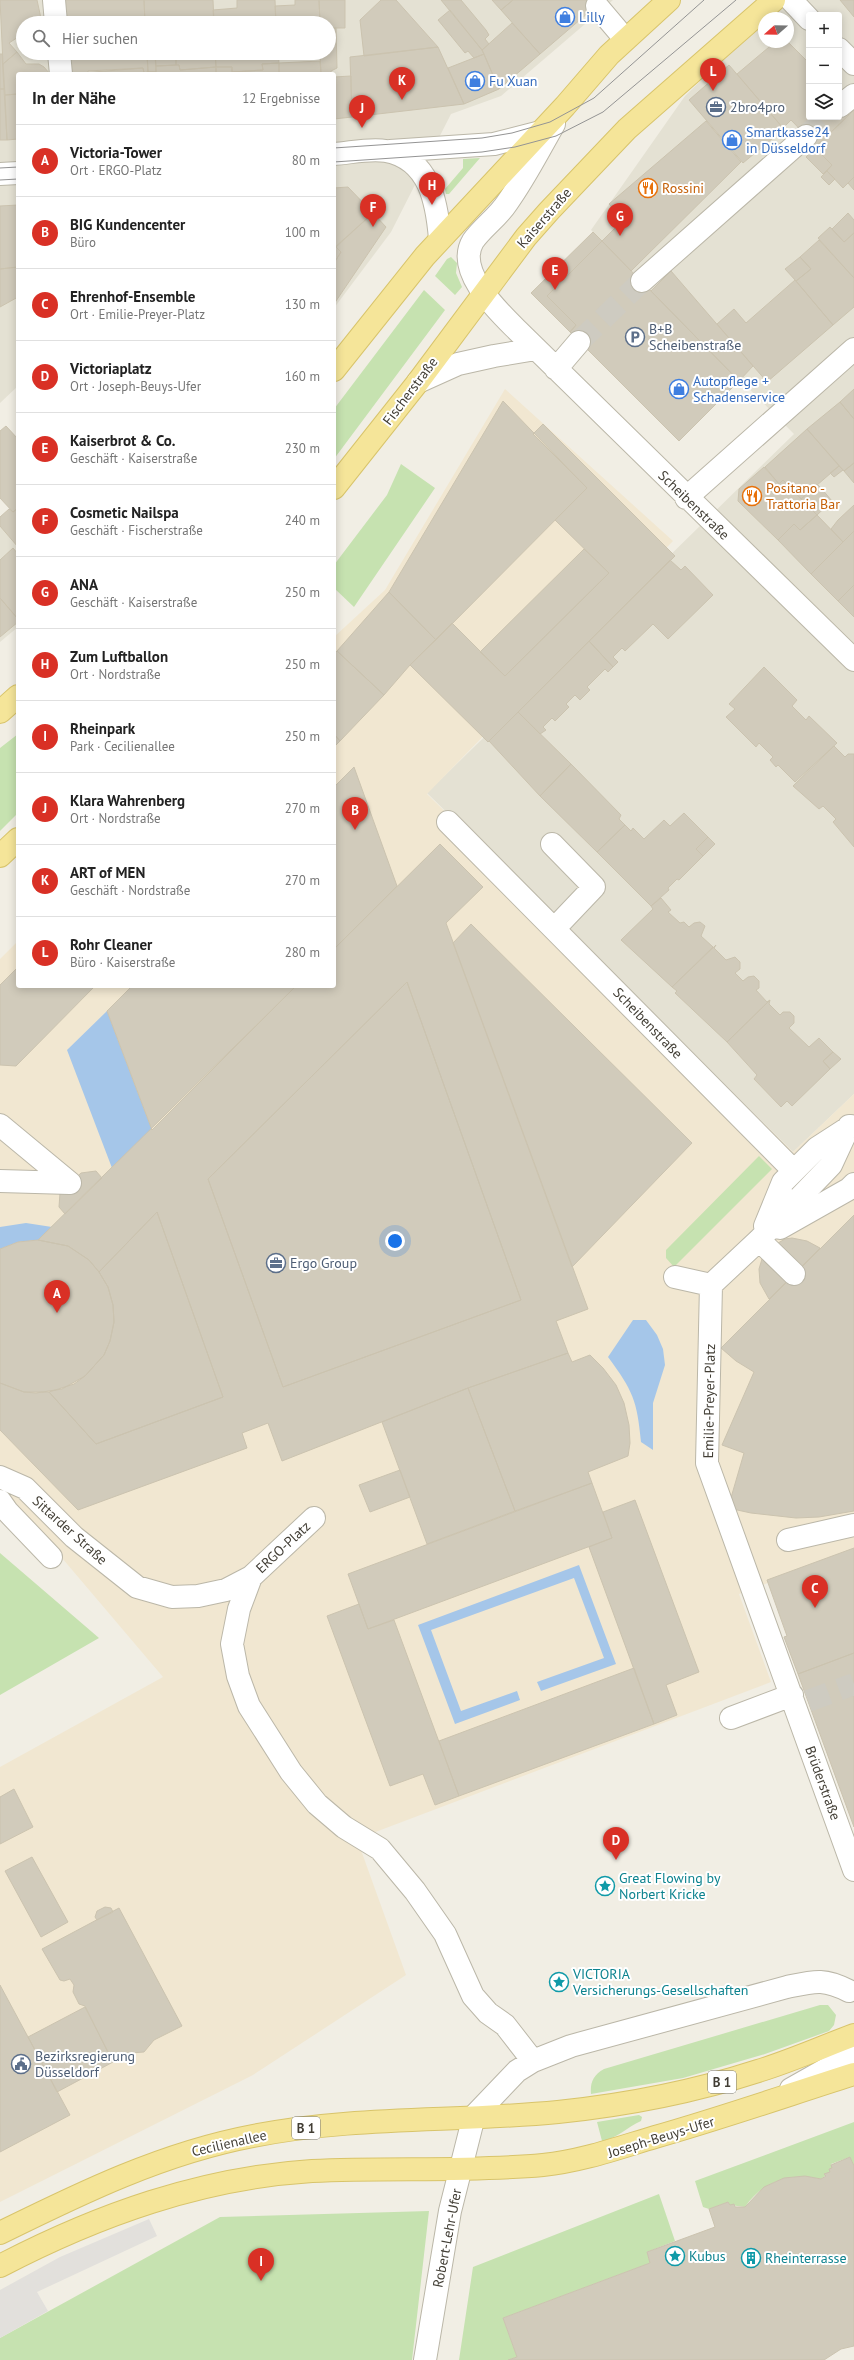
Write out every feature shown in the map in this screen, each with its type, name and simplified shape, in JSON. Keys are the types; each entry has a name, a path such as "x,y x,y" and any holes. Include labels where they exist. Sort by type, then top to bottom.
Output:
{"main road":[{"path":"336,368 440,240 565,106 625,39 668,0"},
{"name":"Kaiserstraße","path":"483,293 531,231 616,139 774,0"},
{"name":"Fischerstraße","path":"336,485 418,382 483,293"},
{"path":"0,712 16,698"},
{"path":"0,856 16,841"},
{"name":"B 1","path":"474,2116 584,2109 664,2096 760,2071 854,2035"},
{"name":"Joseph-Beuys-Ufer","path":"461,2167 543,2165 595,2156 717,2120 854,2074"},
{"name":"Cecilienallee","path":"0,2233 74,2197 134,2171 170,2158 238,2139 297,2128 474,2116"},
{"name":"B 1","path":"0,2266 46,2242 98,2220 141,2204 217,2184 310,2171 461,2167"}],"street":[{"path":"54,0 55,16"},
{"path":"791,0 806,16"},
{"path":"597,6 625,39"},
{"path":"842,52 854,64"},
{"path":"60,60 61,72"},
{"path":"483,293 470,268 468,259 472,242 507,204 565,106"},
{"path":"336,154 494,144 541,132"},
{"path":"642,281 806,136"},
{"path":"384,151 407,160 428,179 437,209 440,240"},
{"path":"0,174 16,174"},
{"name":"Scheibenstraße","path":"483,293 536,349 686,498 854,660"},
{"path":"556,369 579,342"},
{"path":"418,382 458,364 536,349"},
{"path":"686,498 854,349"},
{"name":"Scheibenstraße","path":"448,822 555,928 792,1191"},
{"path":"552,844 594,888 555,928"},
{"path":"0,1125 70,1183 0,1181"},
{"path":"675,1277 711,1285 759,1240 792,1191 823,1161 852,1125"},
{"path":"759,1240 792,1191 823,1161"},
{"path":"823,1161 852,1186"},
{"path":"792,1191 852,1186"},
{"path":"759,1240 794,1274"},
{"name":"Emilie-Preyer-Platz","path":"711,1285 707,1464 749,1555 752,1586 798,1701"},
{"name":"Sittarder Straße","path":"0,1478 25,1488 74,1537 137,1587 172,1597 198,1596 226,1590 252,1577"},
{"path":"0,1501 7,1511 51,1557"},
{"name":"ERGO-Platz","path":"252,1577 314,1518"},
{"path":"788,1540 854,1525"},
{"path":"252,1577 239,1609 232,1644 238,1676 249,1706 291,1772 317,1804 344,1827 380,1849 415,1891 445,1934 473,1996 488,2013 505,2025 533,2061"},
{"path":"731,1718 798,1701"},
{"name":"Brüderstraße","path":"798,1701 854,1870"},
{"path":"474,2116 517,2071 533,2061 571,2046 787,1987 813,1982 832,1982 852,1992"},
{"path":"769,2102 846,2058 854,2045"},
{"name":"Robert-Lehr-Ufer","path":"425,2360 450,2211 474,2116"}],"shaded area":[{"path":"0,0 613,0 501,96 451,114 391,232 336,305 336,72 16,72 16,388 0,403"},
{"path":"783,0 854,0 854,1094 793,1152 427,793 794,434 591,230 685,96 758,25 758,48 794,48 794,12 771,12"},
{"path":"505,389 673,541 427,794 793,1152 854,1094 854,1550 739,1594 771,1682 357,1839 406,1975 253,2075 0,2202 0,1767 163,1677 0,1485 0,959 16,943 16,988 336,988 336,635 385,590"},
{"path":"0,525 16,544 16,629 0,642"},
{"path":"149,2219 157,2236 37,2292 48,2311 0,2338 0,2290 60,2257"}],"green space":[{"path":"480,158 449,194 446,194 445,189 463,168 463,159"},
{"path":"451,257 457,263 456,273 462,287 455,295 435,276 447,259"},
{"path":"424,290 445,310 336,456 336,406"},
{"path":"401,464 435,488 354,607 336,590 336,562 387,495"},
{"path":"16,736 16,815 0,831 0,748"},
{"path":"759,1156 772,1169 674,1267 666,1258 666,1250"},
{"path":"0,1553 99,1638 0,1695"},
{"path":"820,2005 828,2005 836,2015 834,2025 829,2031 765,2054 683,2078 591,2094 593,2080 597,2074 604,2069"},
{"path":"639,2115 642,2117 641,2121 618,2135 602,2141 597,2122"},
{"path":"854,2122 854,2166 850,2157 831,2164 832,2168 829,2169 830,2172 821,2179 799,2177 778,2181 761,2190 745,2207 730,2205 728,2202 709,2209 703,2207 695,2181"},
{"path":"659,2194 675,2241 647,2252 650,2263 503,2318 517,2357 508,2360 459,2360 473,2267"},
{"path":"429,2211 412,2360 0,2360 0,2338 220,2217"}],"water":[{"path":"107,1011 152,1130 112,1168 67,1050"},
{"path":"26,1223 52,1227 38,1240 18,1242 0,1249 0,1227"},
{"path":"633,1320 646,1320 657,1335 663,1349 665,1365 653,1403 653,1450 641,1442 638,1416 632,1396 623,1379 608,1357"},
{"path":"579,1565 616,1664 541,1691 537,1682 604,1658 574,1578 431,1630 461,1711 517,1691 520,1700 455,1724 418,1625"}],"building":[{"path":"0,0 37,0 40,16 16,16 16,38 9,43 16,53 3,64"},
{"path":"63,0 144,0 145,16 64,16"},
{"path":"144,0 213,0 214,16 145,16"},
{"path":"237,0 275,0 276,16 213,16 213,10 237,8"},
{"path":"295,0 319,0 320,16 276,16 275,6 295,5"},
{"path":"319,0 345,0 345,28 336,28 336,16 320,16"},
{"path":"381,0 396,0 438,47 364,56 360,20"},
{"path":"441,0 461,0 486,30 489,35 485,39 489,44 482,50"},
{"path":"492,0 513,0 501,10"},
{"path":"513,0 602,1 540,54 501,10"},
{"path":"840,0 854,0 854,17"},
{"path":"450,10 484,54 474,58 468,51 465,53 438,20"},
{"path":"512,23 540,54 499,89 482,50"},
{"path":"336,28 337,68 331,72 321,72 320,60 336,60"},
{"path":"438,47 464,104 352,117 350,57"},
{"path":"768,48 794,48 806,60 806,120 842,120 842,108 849,115 816,146 791,120 783,128 737,74"},
{"path":"16,53 16,60 23,60 26,64 39,64 48,72 16,72 16,94 5,95 3,64"},
{"path":"0,54 2,54 4,89 0,89"},
{"path":"484,54 499,89 464,104 448,68"},
{"path":"67,60 147,60 148,72 144,72 143,68 93,72 68,72"},
{"path":"147,60 155,60 156,72 148,72"},
{"path":"156,60 176,60 176,65 156,66"},
{"path":"176,60 216,60 216,67 180,70 179,65 176,65"},
{"path":"216,60 279,60 279,63 262,64 263,70 232,72 232,67 216,67"},
{"path":"320,61 321,72 279,72 279,63"},
{"path":"279,63 279,72 232,72 263,70 262,64"},
{"path":"179,65 180,70 216,67 216,72 156,72 156,66"},
{"path":"729,65 783,128 785,128 743,163 689,100"},
{"path":"216,67 232,67 232,72 216,72"},
{"path":"143,68 144,72 88,72"},
{"path":"351,76 352,117 336,119 336,77"},
{"path":"0,89 4,89 7,140 0,140"},
{"path":"16,94 16,139 7,140 5,95"},
{"path":"854,110 854,177 843,188 827,171 832,165 815,148"},
{"path":"706,121 741,162 631,271 602,241 623,220 609,204"},
{"path":"815,148 832,165 823,174 806,157"},
{"path":"827,171 835,179 829,185 821,177"},
{"path":"854,177 854,190 848,183"},
{"path":"348,187 373,213 336,246 336,188"},
{"path":"16,205 16,267 0,269 0,206"},
{"path":"373,213 386,227 336,301 336,260 341,252 336,247"},
{"path":"848,213 854,220 854,233 844,242 832,229"},
{"path":"830,227 844,242 854,233 854,278 818,238"},
{"path":"593,232 602,241 547,296 576,325 570,332 531,293"},
{"path":"819,240 854,278 854,307 833,325 796,281 811,269 800,257"},
{"name":"B+B Scheibenstraße","path":"602,241 739,381 679,441 570,332 576,325 547,296"},
{"path":"336,247 341,252 336,260"},
{"path":"800,257 811,269 796,281 785,269"},
{"path":"16,267 16,298 0,307 0,269"},
{"path":"671,271 753,366 739,381 651,291"},
{"path":"795,280 833,325 767,382 717,324 734,309 746,323"},
{"path":"854,389 854,419 840,402"},
{"path":"503,401 587,488 436,640 389,592"},
{"path":"840,402 854,419 854,463 844,471 807,429"},
{"path":"543,424 675,556 488,742 410,665 452,623 505,676 609,573 555,520 587,488 533,434"},
{"path":"6,426 16,437 16,510 13,512 0,498 0,431"},
{"path":"807,429 839,466 801,499 783,480 779,484 765,467"},
{"path":"854,463 854,483 844,471"},
{"path":"839,466 843,470 834,477 830,473"},
{"path":"764,467 779,484 783,480 817,515 800,530 794,524 778,540 738,501 739,489"},
{"path":"817,484 821,488 819,490 813,488"},
{"path":"813,488 819,490 821,488 832,501 817,515 801,499"},
{"path":"854,505 854,531 843,542 831,529"},
{"path":"9,509 13,512 16,510 16,545 0,526 0,517"},
{"path":"817,515 843,542 811,574 778,540 794,524 800,530"},
{"path":"854,531 854,585 838,601 811,574"},
{"path":"13,548 16,552 16,617 0,598 0,560"},
{"path":"584,549 609,573 505,676 480,652"},
{"path":"670,560 681,570 685,566 713,595 668,639 653,624 625,651 622,648 613,657 618,662 613,667 589,641"},
{"path":"854,585 854,617 838,601"},
{"path":"389,592 436,640 410,665 384,695 337,651"},
{"path":"0,598 16,617 16,624 0,637"},
{"path":"589,641 613,667 608,672 605,669 587,687 590,690 580,700 575,695 566,704 569,707 555,721 552,718 543,727 546,730 540,734 518,712"},
{"path":"337,651 384,695 340,741 336,736"},
{"path":"764,667 797,700 792,706 806,720 809,716 837,743 795,782 778,765 776,767 770,760 773,757 759,743 756,747 726,717 735,709 729,704"},
{"path":"518,712 571,764 540,796 489,741"},
{"path":"336,736 340,741 336,745"},
{"path":"834,746 845,757 848,754 854,754 854,847 833,822 836,819 823,806 819,809 793,786"},
{"path":"571,764 621,815 619,819 625,825 597,852 540,796"},
{"path":"354,767 397,886 336,947 336,785"},
{"path":"684,813 708,837 696,849 703,856 679,880 677,879 668,888 669,890 651,906 597,852 625,825 631,831 633,828 644,839 664,820 670,826"},
{"path":"708,837 715,844 703,856 696,849"},
{"path":"440,844 483,887 446,923 588,1309 556,1321 568,1353 468,1388 282,1461 268,1423 242,1433 247,1448 78,1510 0,1430 0,1383 24,1392 49,1392 96,1444 223,1397 157,1212 99,1272 89,1260 68,1246 38,1240 294,988 336,988 336,947","holes":["407,982 521,1300 283,1387 208,1179"]},
{"path":"661,898 671,910 668,912 680,923 684,922 689,927 694,923 700,922 705,926 701,936 713,947 672,987 621,940 653,909 651,906"},
{"path":"471,924 692,1143 572,1267 453,943"},
{"path":"716,945 714,948 726,960 735,957 740,962 740,969 735,973 743,981 748,977 754,976 759,981 759,988 756,990 767,1002 770,1000 727,1042 675,993 677,991 672,987"},
{"path":"16,969 16,988 93,988 16,1066 0,1065 0,985"},
{"path":"407,982 521,1300 283,1387 208,1179"},
{"path":"130,988 294,988 152,1130 107,1011"},
{"path":"770,1000 769,1004 780,1015 783,1012 790,1012 794,1016 794,1023 789,1028 809,1047 819,1038 833,1052 823,1061 830,1069 792,1106 787,1101 781,1107 754,1079 757,1075 727,1042"},
{"path":"833,1052 841,1059 830,1069 823,1061"},
{"path":"96,1171 102,1178 65,1214 59,1207 60,1193 81,1173"},
{"path":"157,1212 223,1397 96,1444 49,1392 74,1384 85,1376 104,1355 110,1341 114,1322 113,1305 108,1287 99,1272"},
{"path":"854,1215 854,1511 819,1517 796,1518 751,1513 728,1508 744,1453 722,1445 754,1372 736,1361 721,1348"},
{"path":"792,1238 807,1241 820,1248 769,1299 760,1283 759,1269 762,1259 771,1247 785,1239"},
{"path":"38,1240 68,1246 89,1260 99,1272 108,1287 113,1305 114,1322 110,1341 104,1355 85,1376 62,1389 36,1393 24,1392 0,1383 0,1249 18,1242"},
{"path":"568,1353 572,1362 590,1355 603,1368 616,1385 624,1403 629,1425 630,1443 628,1456 588,1472 592,1483 515,1511 468,1388"},
{"path":"468,1388 515,1511 427,1544 382,1422"},
{"path":"400,1470 410,1497 370,1512 359,1485"},
{"path":"592,1483 612,1538 368,1629 348,1574"},
{"path":"635,1500 699,1672 666,1685 677,1715 654,1724 589,1547 612,1538 603,1512"},
{"path":"854,1548 854,1653 798,1674 784,1637 787,1636 767,1580"},
{"path":"359,1604 368,1629 394,1620 459,1796 435,1805 423,1774 390,1786 327,1616"},
{"path":"854,1653 854,1827 798,1674"},
{"path":"634,1668 654,1724 459,1796 439,1741"},
{"path":"14,1789 33,1827 0,1844 0,1797"},
{"path":"32,1857 68,1922 41,1937 5,1871"},
{"path":"105,1907 111,1908 113,1912 97,1920 95,1917 97,1911"},
{"path":"119,1908 182,2026 154,2040 144,2052 130,2053 113,2062 85,2006 79,2004 73,1992 74,1985 70,1979 64,1981 60,1980 42,1949"},
{"name":"Bezirksregierung Düsseldorf","path":"0,1985 70,2115 0,2152"},
{"path":"85,2007 113,2062 57,2092 28,2037"},
{"name":"Rheinterrasse","path":"850,2157 854,2166 854,2346 841,2349 824,2360 508,2360 517,2357 503,2318 650,2263 647,2252 715,2227 709,2209 728,2202 730,2205 734,2204 735,2207 745,2207 764,2187 784,2178 805,2176 821,2179 826,2176 824,2174 830,2172 829,2169 832,2168 831,2165"}],"tunnel":[{"path":"806,136 824,120"},
{"path":"579,342 642,281"},
{"path":"808,1701 854,1684"}],"tram line":[{"path":"336,148 482,138 512,133 550,122 594,98 704,0"},
{"path":"336,162 482,152 515,147 556,136 603,112 736,0"},
{"path":"0,168 16,167"},
{"path":"0,180 16,179"}],"place":[{"name":"Lilly","path":"565,17"},
{"name":"Fu Xuan","path":"475,81"},
{"name":"Rohr Cleaner","path":"713,91"},
{"name":"ART of MEN","path":"402,100"},
{"name":"2bro4pro","path":"716,107"},
{"name":"Klara Wahrenberg","path":"362,128"},
{"name":"Smartkasse24 in Düsseldorf","path":"732,140"},
{"name":"Rossini","path":"648,188"},
{"name":"Zum Luftballon","path":"432,205"},
{"name":"Cosmetic Nailspa","path":"373,227"},
{"name":"ANA","path":"620,236"},
{"name":"Kaiserbrot & Co.","path":"555,290"},
{"name":"B+B Scheibenstraße","path":"635,337"},
{"name":"Autopflege + Schadenservice","path":"679,389"},
{"name":"Positano - Trattoria Bar","path":"752,496"},
{"name":"BIG Kundencenter","path":"355,830"},
{"name":"Ergo Group","path":"276,1263"},
{"name":"Victoria-Tower","path":"57,1313"},
{"name":"Ehrenhof-Ensemble","path":"815,1608"},
{"name":"Victoriaplatz","path":"616,1860"},
{"name":"Great Flowing by Norbert Kricke","path":"605,1886"},
{"name":"VICTORIA Versicherungs-Gesellschaften","path":"559,1982"},
{"name":"Bezirksregierung Düsseldorf","path":"21,2064"},
{"name":"Kubus","path":"675,2256"},
{"name":"Rheinterrasse","path":"751,2258"},
{"name":"Rheinpark","path":"261,2281"}]}
